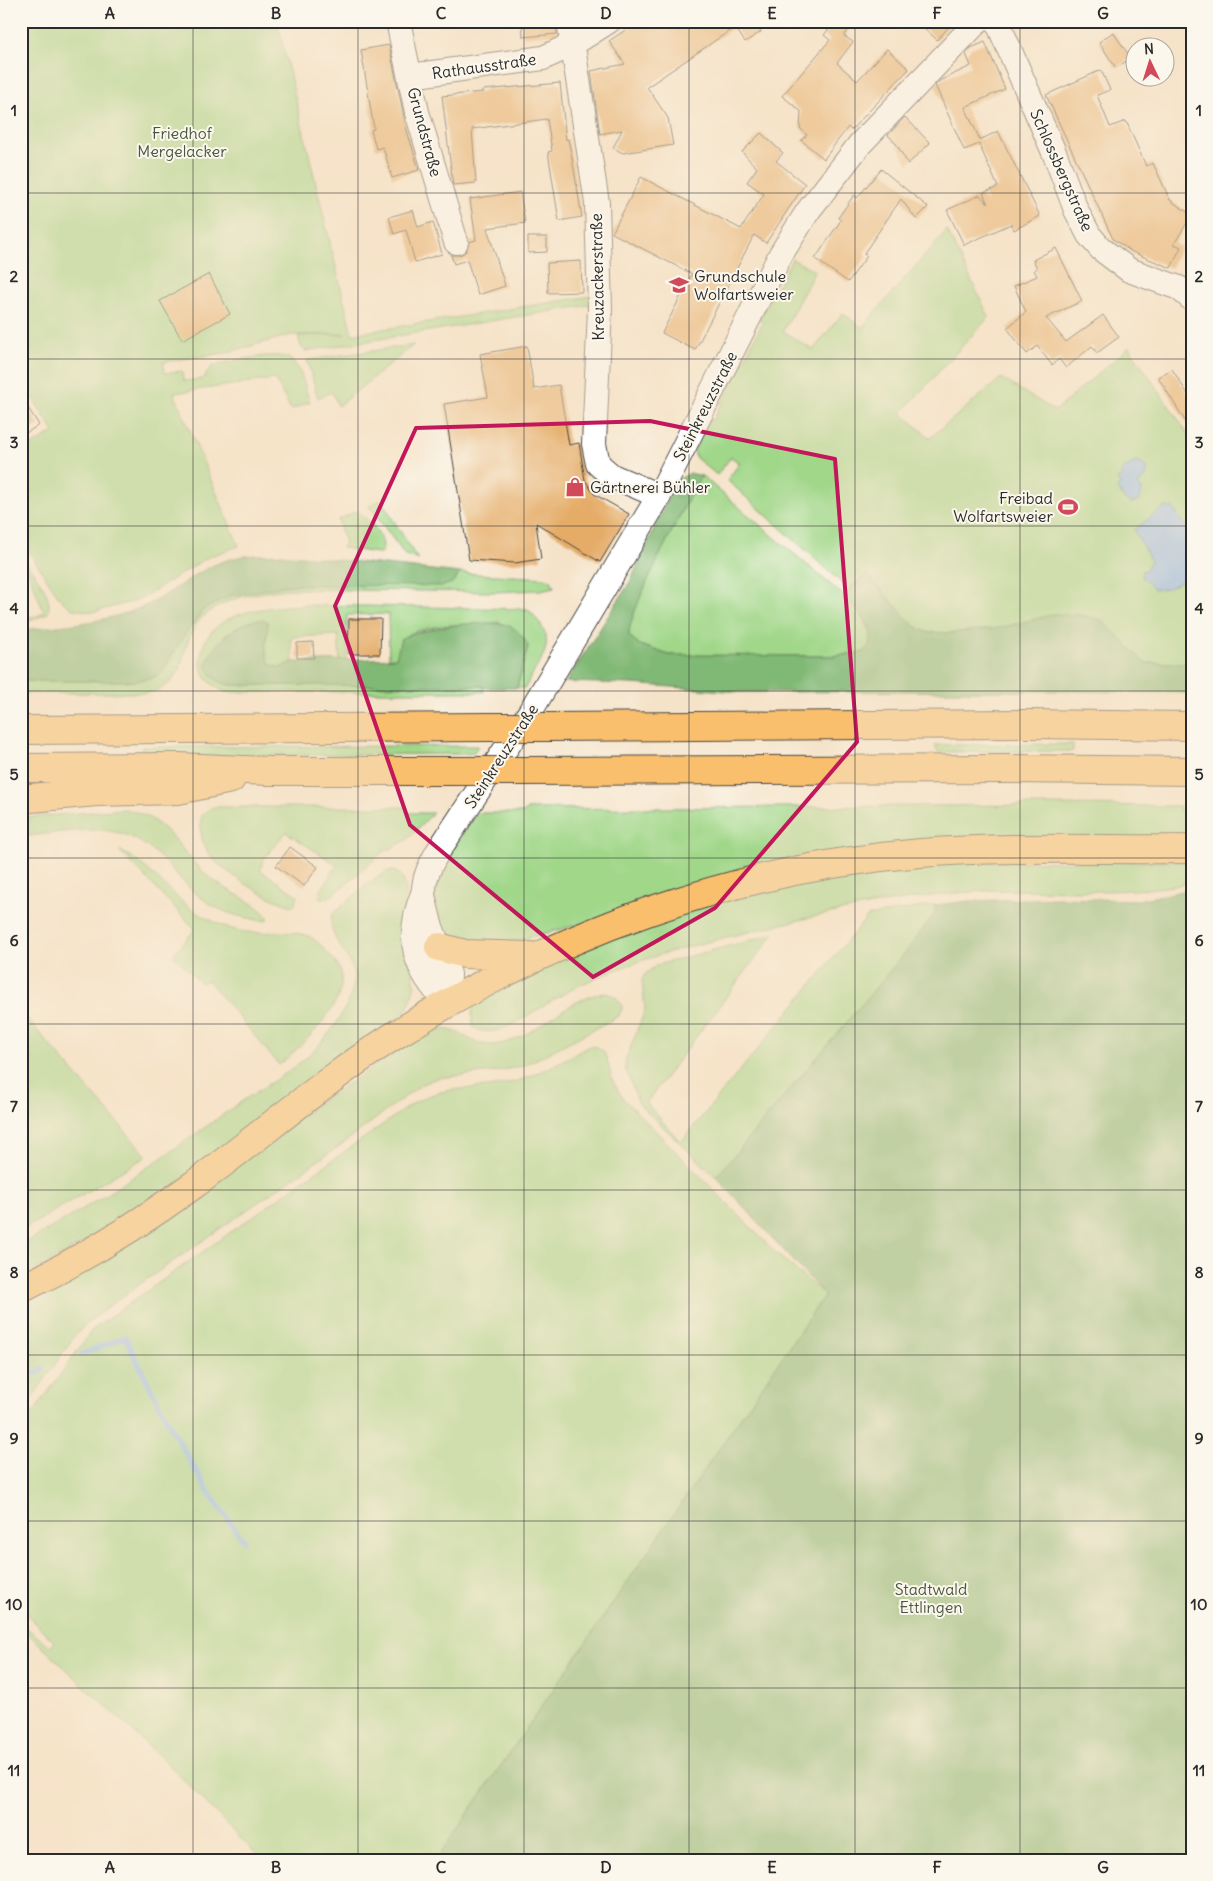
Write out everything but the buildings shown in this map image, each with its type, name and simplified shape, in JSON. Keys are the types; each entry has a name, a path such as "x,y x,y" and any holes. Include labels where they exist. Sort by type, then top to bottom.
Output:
{"main road":[{"path":"21,730 1192,726"},
{"path":"21,768 179,767 269,772 1010,769 1192,771"},
{"path":"21,799 96,792 178,790 269,772"},
{"path":"21,1289 84,1256 191,1187 344,1071 399,1033 448,1004 539,956 616,922 693,896 772,876 842,863 954,851 1192,849"},
{"path":"439,947 466,954 539,956"}],"street":[{"name":"Grundstraße","path":"398,21 417,112 456,242"},
{"name":"Kreuzackerstraße","path":"568,21 596,203 600,308 594,444 598,464 612,476 659,496"},
{"name":"Rathausstraße","path":"410,76 543,58 573,44 609,21"},
{"name":"Steinkreuzstraße","path":"448,1004 429,985 420,967 414,943 414,916 423,895 429,867 505,752 659,496 784,249 808,210 860,144 978,21"},
{"name":"Schlossbergstraße","path":"997,21 1056,157 1076,210 1089,235 1101,249 1129,270 1187,288"},
{"name":"Steinkreuzstraße","path":"423,895 430,924 449,974 448,1004"}],"highlighted area":[{"path":"650,421 835,459 857,742 715,908 593,977 410,825 335,606 416,428"}],"green space":[{"name":"Friedhof Mergelacker","path":"21,21 277,21 352,334 591,296 590,305 306,351 301,347 298,336 345,334 291,335 225,353 164,362 164,373 182,371 184,381 203,379 213,365 264,356 283,357 290,359 297,367 310,402 291,410 275,379 174,393 239,546 208,557 147,595 131,602 93,612 72,609 60,599 21,539 21,452 54,432 21,379"},
{"path":"947,230 989,317 901,413 930,438 1001,378 1055,411 1129,347 1192,440 1192,663 1145,663 1102,620 1055,614 1000,628 951,633 926,632 913,625 867,575 849,589 727,480 740,463 731,457 717,475 696,458 694,451 709,419 713,420 763,322 759,320 792,259 815,271 783,331 813,350 843,313 862,328"},
{"path":"414,345 338,406 332,392 318,398 307,360"},
{"path":"690,473 702,476 696,484 656,562 630,625 629,636 640,645 669,655 833,656 864,652 869,645 870,630 857,609 845,597 849,589 867,574 913,625 926,632 951,633 1000,628 1055,614 1080,615 1102,620 1145,663 1192,663 1192,693 1052,691 740,692 631,684 566,682 630,582 676,481"},
{"path":"702,476 845,597 862,615 872,635 868,648 864,652 833,656 669,655 640,645 629,636 630,625 645,586 668,538"},
{"path":"381,500 418,559 405,555 369,506"},
{"path":"356,511 371,523 379,534 383,546 382,552 342,548 345,543 338,520"},
{"path":"283,554 460,573 452,583 443,586 288,585 230,596 203,610 179,643 162,673 155,677 136,681 21,681 21,630 70,625 118,615 149,604 198,573 219,563 243,556"},
{"path":"23,559 42,584 49,606 48,613 33,620 21,621 21,618 37,616 44,612"},
{"path":"460,573 545,578 551,580 554,587 540,590 494,592 288,589 244,596 213,609 195,626 189,637 178,671 172,681 162,688 148,693 21,693 21,681 136,681 162,673 191,623 204,609 224,598 252,591 322,583 452,583"},
{"path":"306,605 528,609 544,631 546,648 525,688 517,688 528,646 500,622 448,625 410,634 401,639 397,658 389,659 388,614 347,615 347,660 340,661 338,635 291,637 293,662 280,668 270,664 266,655 265,642 268,629 255,620 241,625 224,636 228,685 483,686 484,692 225,692 211,683 204,675 201,657 205,641 214,629 227,620 258,610"},
{"path":"264,619 268,622 266,653 270,664 280,668 293,662 396,658 401,639 422,631 456,625 489,623 510,626 520,634 528,646 517,688 483,688 483,686 229,685 220,682 212,676 206,663 222,639 245,624"},
{"path":"1073,744 1073,751 937,752 935,745"},
{"path":"478,746 473,753 464,754 143,756 139,752 142,747"},
{"path":"1045,805 1180,806 1180,811 1192,811 1192,840 965,839 593,921 479,950 444,934 435,897 446,859 477,813 524,813 527,809"},
{"path":"213,807 407,807 408,813 433,813 407,840 383,852 331,896 321,900 319,898 322,889 337,865 286,832 264,859 260,870 298,896 294,906 273,899 247,885 222,867 207,851 201,833 202,814"},
{"path":"125,809 140,813 163,828 209,877 249,902 269,918 262,920 248,918 227,912 210,904 183,882 160,857 147,846 131,837 118,833 91,830 21,837 21,818"},
{"path":"119,850 144,866 196,912 231,929 245,932 288,932 306,935 317,942 338,966 341,979 339,992 333,1007 312,1034 279,1065 208,980 201,983 173,955 195,929"},
{"path":"1192,861 1192,882 1167,887 1114,891 1007,890 926,896 845,910 722,938 680,949 598,977 576,987 502,1029 488,1032 473,1027 472,1011 475,1005 592,943 755,890 927,862"},
{"path":"388,871 394,871 402,876 406,889 404,928 415,984 410,1003 404,1013 144,1208 21,1279 21,1245 105,1195 158,1160 238,1104 288,1072 321,1043 345,1008 352,992 354,980 353,970 349,961 334,935 331,925 332,915 370,882"},
{"name":"Stadtwald Ettlingen","path":"1192,889 1192,1860 436,1860 825,1295 716,1177 906,952 935,913 935,905 969,901 1058,898 1138,900"},
{"path":"935,905 935,913 906,952 716,1177 639,1104 625,1067 626,1059 645,1010 642,980 645,974 657,965 774,934 646,1103 681,1142 868,916"},
{"path":"606,993 615,996 623,1006 619,1016 525,1065 495,1072 437,1078 422,1084 342,1144 110,1305 86,1324 73,1338 21,1414 21,1300 422,1035 436,1030 446,1030 480,1043 491,1045 504,1043 530,1032 579,1001"},
{"path":"21,1012 147,1156 21,1231"},
{"path":"590,1046 601,1049 604,1053 613,1081 622,1097 777,1254 825,1295 436,1860 262,1860 168,1764 21,1627 21,1623 50,1647 54,1642 24,1612 21,1599 26,1577 21,1574 21,1430 92,1330 412,1104 425,1097 450,1090 486,1087 523,1079 543,1071"}],"water":[{"path":"1139,462 1147,468 1147,474 1138,484 1142,490 1139,501 1131,503 1124,499 1117,487 1121,485 1117,479 1123,475 1121,471 1133,463"},
{"path":"1165,507 1173,508 1192,537 1192,575 1164,589 1154,589 1142,577 1142,570 1145,571 1151,561 1134,530"}],"waterway":[{"path":"82,1354 125,1337 170,1426 207,1490 244,1541"},
{"path":"21,1381 43,1369"}],"place":[{"name":"Grundschule Wolfartsweier","path":"679,285"},
{"name":"Gärtnerei Bühler","path":"575,487"},
{"name":"Freibad Wolfartsweier","path":"1068,507"}]}
